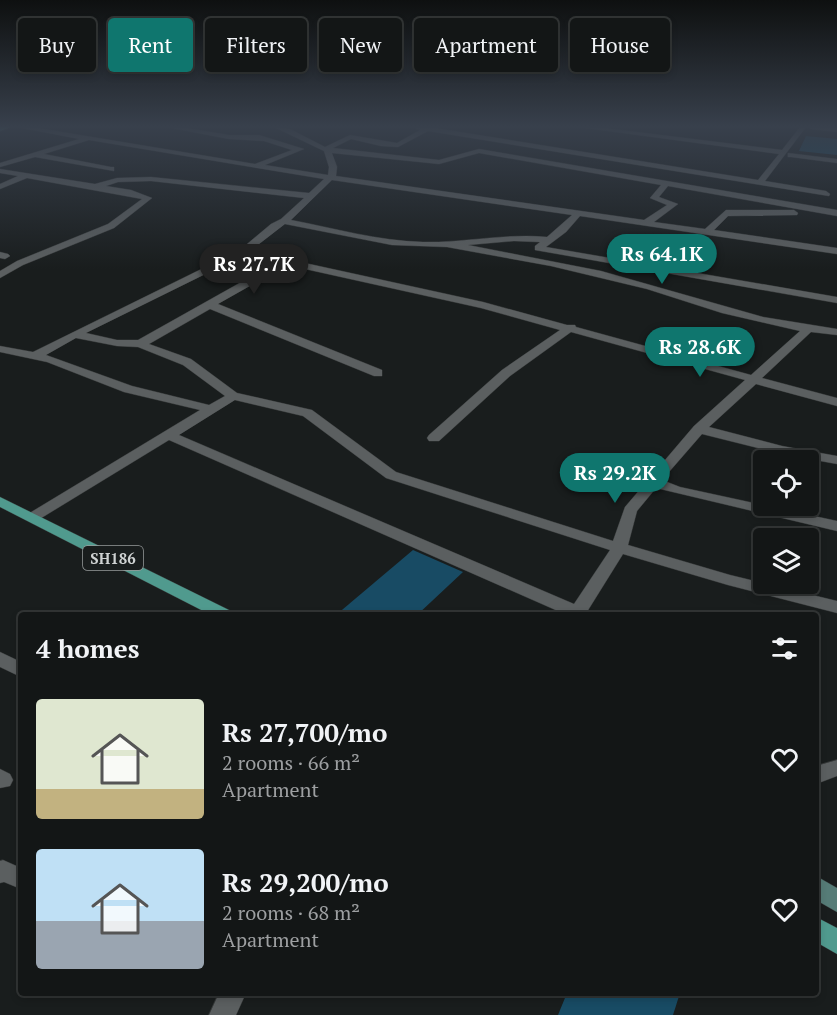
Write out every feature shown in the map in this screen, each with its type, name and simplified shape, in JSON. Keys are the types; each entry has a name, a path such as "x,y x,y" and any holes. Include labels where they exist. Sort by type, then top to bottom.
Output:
{"main road":[{"name":"SH186","path":"0,501 219,612"},
{"path":"819,889 837,900"},
{"path":"819,930 837,942"}],"street":[{"path":"0,275 20,263 111,226 148,198 17,174"},
{"path":"321,174 837,251"},
{"path":"612,174 837,213"},
{"path":"644,180 653,174"},
{"path":"709,174 826,194"},
{"path":"760,183 766,174"},
{"path":"0,187 25,176"},
{"path":"35,356 243,252 274,226 284,221 332,176"},
{"path":"95,187 117,180 151,179 312,196"},
{"path":"733,195 749,181"},
{"path":"645,224 674,204 654,198 666,184"},
{"path":"706,233 726,213 837,213"},
{"path":"577,214 538,248 837,300"},
{"path":"284,221 406,244 450,245 514,255 598,273 653,288 688,301 807,330 837,332"},
{"path":"450,245 526,236 549,240"},
{"path":"243,252 483,305 837,402"},
{"path":"140,345 286,261"},
{"path":"208,305 271,328 378,373"},
{"path":"434,438 506,373 570,327"},
{"path":"578,612 619,548 630,510 652,482 699,429 807,330"},
{"path":"77,335 140,345 187,362 233,396 308,414 391,476 619,548 728,580 837,607"},
{"path":"0,349 50,359 128,389 210,410"},
{"path":"33,518 233,396"},
{"path":"699,429 782,450 837,460"},
{"path":"168,435 572,612"},
{"path":"652,482 676,490 837,526"},
{"path":"0,659 18,668"},
{"path":"819,774 837,768"},
{"path":"0,873 3,870 18,878"},
{"path":"222,1015 232,996"}],"building":[{"path":"413,550 463,572 420,612 340,612"},
{"path":"566,996 679,996 673,1015 558,1015"}]}
